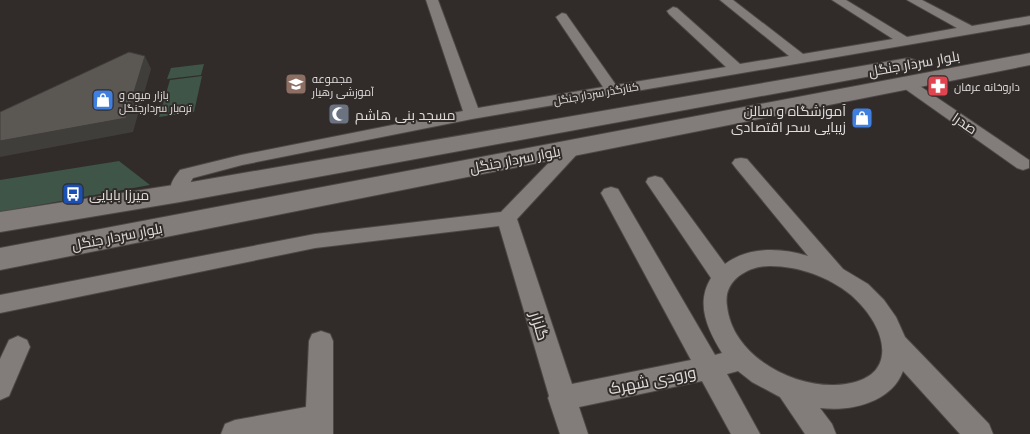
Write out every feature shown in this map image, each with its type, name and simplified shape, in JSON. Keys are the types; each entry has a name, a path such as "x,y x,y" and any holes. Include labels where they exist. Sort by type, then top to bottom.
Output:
{"main road":[{"name":"بلوار سردار جنگل","path":"0,222 180,193 1030,42"},
{"name":"بلوار سردار جنگل","path":"0,258 1030,60"}],"street":[{"path":"432,0 472,114"},
{"path":"726,0 801,58"},
{"path":"838,0 906,41"},
{"path":"913,0 970,30"},
{"path":"673,11 737,69"},
{"path":"562,17 612,90"},
{"name":"کنارگذر سردار جنگل","path":"180,193 180,183 186,174 204,168 472,114 1030,20"},
{"name":"صدرا","path":"906,83 1024,164"},
{"path":"0,304 314,241 507,218 573,148"},
{"path":"741,163 838,276"},
{"path":"655,182 722,277"},
{"path":"612,193 746,434"},
{"name":"گلزار","path":"507,218 561,398 574,434"},
{"path":"776,258 811,264 838,276 858,289 876,306 889,325 895,344 894,367 880,385 855,396 824,397 789,388 764,376 742,359 724,337 715,314 714,294 722,277 737,265 759,259 776,258"},
{"path":"235,434 320,426 321,341"},
{"path":"895,344 979,434"},
{"path":"0,388 18,347"},
{"name":"ورودی شهرک","path":"561,398 710,368 742,359"},
{"path":"789,388 822,434"}],"green space":[{"path":"204,64 201,75 167,79 171,68"},
{"path":"202,76 194,112 159,117 170,80"},
{"path":"119,161 150,185 0,212 0,180"}],"building":[{"name":"بازار میوه و تره‌بار سردارجنگل","path":"129,52 145,56 126,118 0,141 0,112"}],"place":[{"name":"مجموعه آموزشی رهیار","path":"296,84"},
{"name":"داروخانه عرفان","path":"938,86"},
{"name":"بازار میوه و تره‌بار سردارجنگل","path":"103,100"},
{"name":"مسجد بنی هاشم","path":"339,114"},
{"name":"آموزشگاه و سالن زیبایی سحر اقتصادی","path":"862,118"},
{"name":"میرزا بابایی","path":"73,194"}]}
